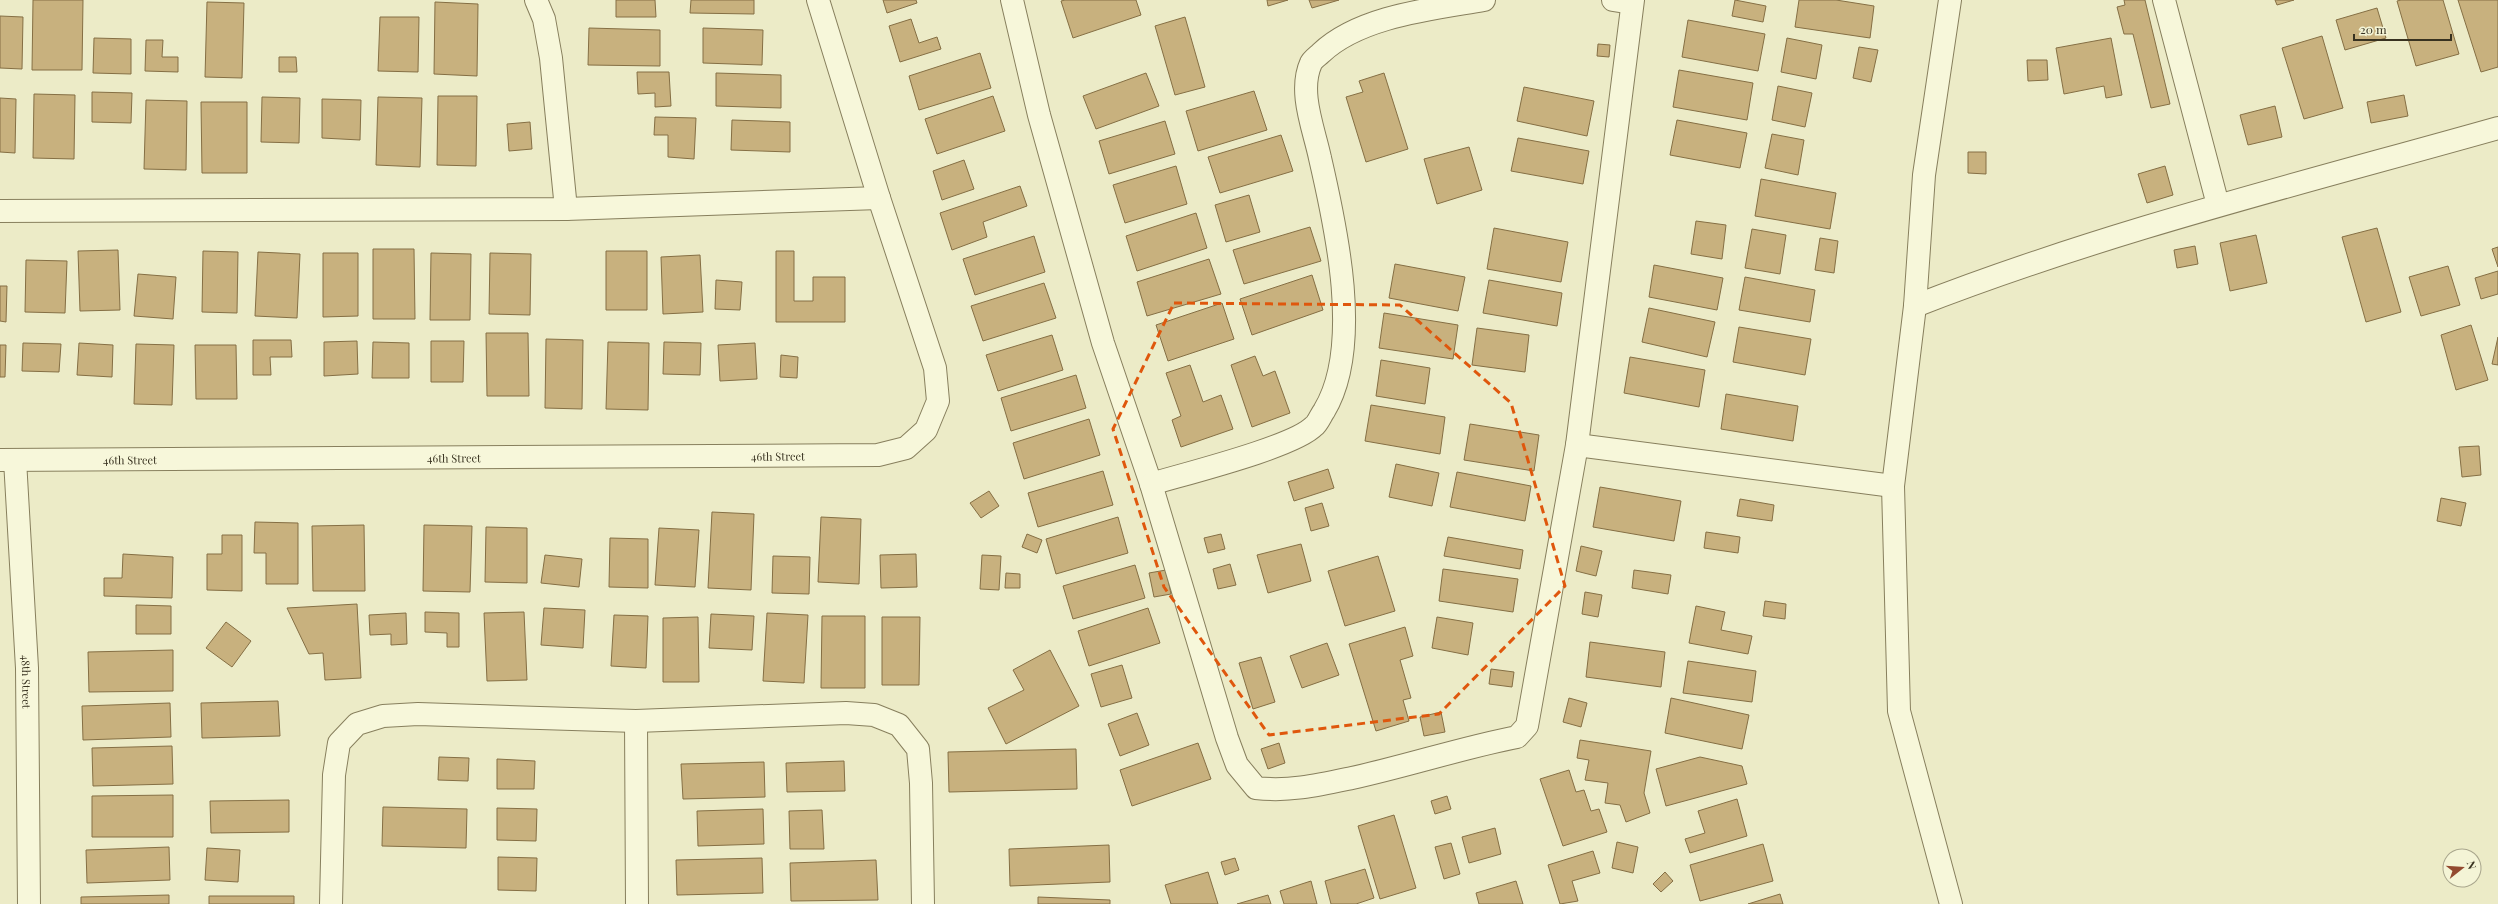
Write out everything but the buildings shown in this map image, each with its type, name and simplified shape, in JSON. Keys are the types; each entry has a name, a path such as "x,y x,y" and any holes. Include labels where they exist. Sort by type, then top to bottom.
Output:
{"street":[{"path":"536,0 544,19 551,58 566,209"},
{"path":"0,211 566,209 879,198 818,0"},
{"path":"1012,0 1039,114 1103,343 1151,484 1237,765 1256,788 1281,791 1311,787 1399,768 1517,737 1527,726 1577,445 1626,1"},
{"path":"1151,484 1283,443 1314,427 1330,400 1341,366 1346,319 1331,206 1306,93 1311,63 1334,41 1382,21 1433,9 1484,0"},
{"path":"1950,0 1924,175 1915,306 1893,486 1899,711 1952,904"},
{"path":"2164,0 2218,205"},
{"path":"1915,306 1968,285 2218,205 2498,128"},
{"name":"46th Street","path":"8,460 878,455 906,448 926,430 938,401 935,368 879,198"},
{"path":"1577,445 1893,486"},
{"name":"48th Street","path":"8,460 27,668 29,904"},
{"path":"331,904 334,776 339,743 357,724 383,716 418,714 636,721 846,714 874,715 899,725 918,749 921,783 923,904"},
{"path":"636,721 638,904"}],"highlighted area":[{"path":"1174,303 1400,305 1511,403 1565,586 1439,714 1269,735 1164,587 1113,429"}]}
